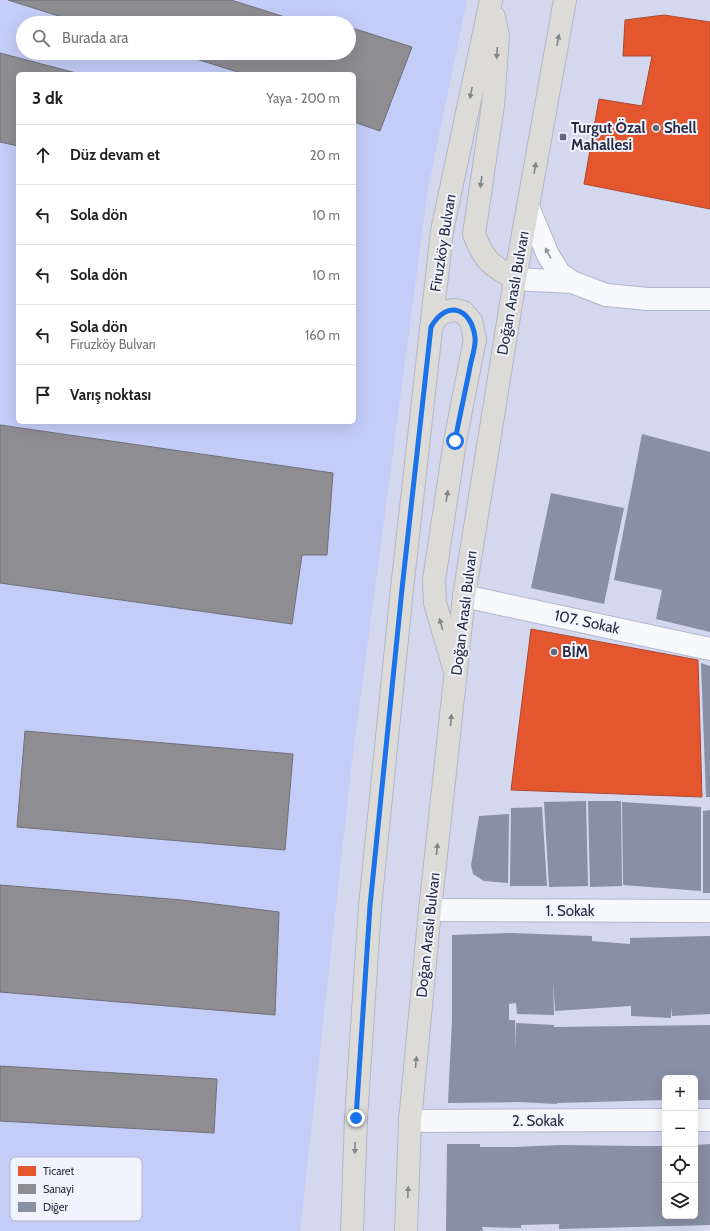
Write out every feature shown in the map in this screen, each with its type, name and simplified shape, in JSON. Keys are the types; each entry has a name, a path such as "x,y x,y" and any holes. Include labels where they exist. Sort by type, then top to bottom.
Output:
{"main road":[{"path":"491,0 498,36 492,105 474,234 480,252 493,267 515,279"},
{"name":"Firuzköy Bulvarı","path":"352,1231 356,1118 370,906 402,589 431,327 442,231 491,0"},
{"name":"Doğan Araslı Bulvarı","path":"406,1231 410,1122 430,910 464,596 515,279 566,0"},
{"path":"431,327 436,318 444,312 454,310 463,312 471,321 475,339 455,441 434,580 435,603 456,675"}],"street":[{"path":"528,207 548,255 560,274 572,282 606,295 648,299 710,299"},
{"path":"515,279 572,282"},
{"name":"107. Sokak","path":"464,596 710,649"},
{"name":"1. Sokak","path":"430,910 710,911"},
{"name":"2. Sokak","path":"410,1122 662,1120"},
{"path":"698,1120 710,1120"}],"shaded area":[{"path":"0,0 467,0 428,189 352,761 300,1231 0,1231"}],"building: Ticaret":[{"path":"664,15 710,22 710,209 584,184 599,99 642,106 652,56 623,56 625,20"},
{"path":"531,629 698,660 702,797 511,790"}],"building: Sanayi":[{"path":"8,0 231,0 282,16 59,16"},
{"path":"356,29 412,47 380,131 356,123 356,72 238,72 199,60 356,60"},
{"path":"0,53 16,57 16,60 27,60 72,72 16,72 16,146 0,142"},
{"path":"0,425 333,473 327,555 302,555 292,624 0,583"},
{"path":"25,731 293,754 285,850 17,827"},
{"path":"0,885 182,900 279,912 275,1015 0,992"},
{"path":"0,1066 217,1079 214,1133 0,1121"}],"building: Diğer":[{"path":"642,434 710,452 710,632 656,619 662,590 614,580"},
{"path":"551,493 624,508 604,604 531,588"},
{"path":"701,663 710,666 710,797 706,797"},
{"path":"586,801 588,886 549,887 544,802"},
{"path":"588,801 621,801 622,886 590,887"},
{"path":"622,802 701,807 701,891 623,885"},
{"path":"542,807 547,886 510,886 511,808"},
{"path":"710,810 710,893 703,893 703,811"},
{"path":"509,814 508,883 484,881 473,874 471,865 479,816"},
{"path":"512,933 592,936 592,941 630,944 630,938 710,936 710,1014 672,1016 671,1006 671,1018 631,1016 631,1006 555,1011 553,980 554,1015 517,1014 516,1003 509,1004 509,1020 515,1020 516,1051 516,1023 554,1025 554,1027 710,1025 710,1100 698,1100 698,1075 662,1075 662,1100 557,1103 556,1074 557,1104 519,1102 448,1103 452,1020 452,935"},
{"path":"447,1144 480,1144 480,1147 560,1145 662,1146 662,1219 698,1219 698,1145 710,1144 710,1225 559,1229 559,1224 521,1225 521,1228 482,1227 483,1231 446,1231"}],"place":[{"name":"Shell","path":"656,128"},
{"name":"Turgut Özal Mahallesi","path":"563,137"},
{"name":"BİM","path":"554,652"}],"route":[{"path":"356,1118 370,906 402,589 431,327 436,318 444,312 454,310 463,312 471,321 475,339 455,441"}]}
